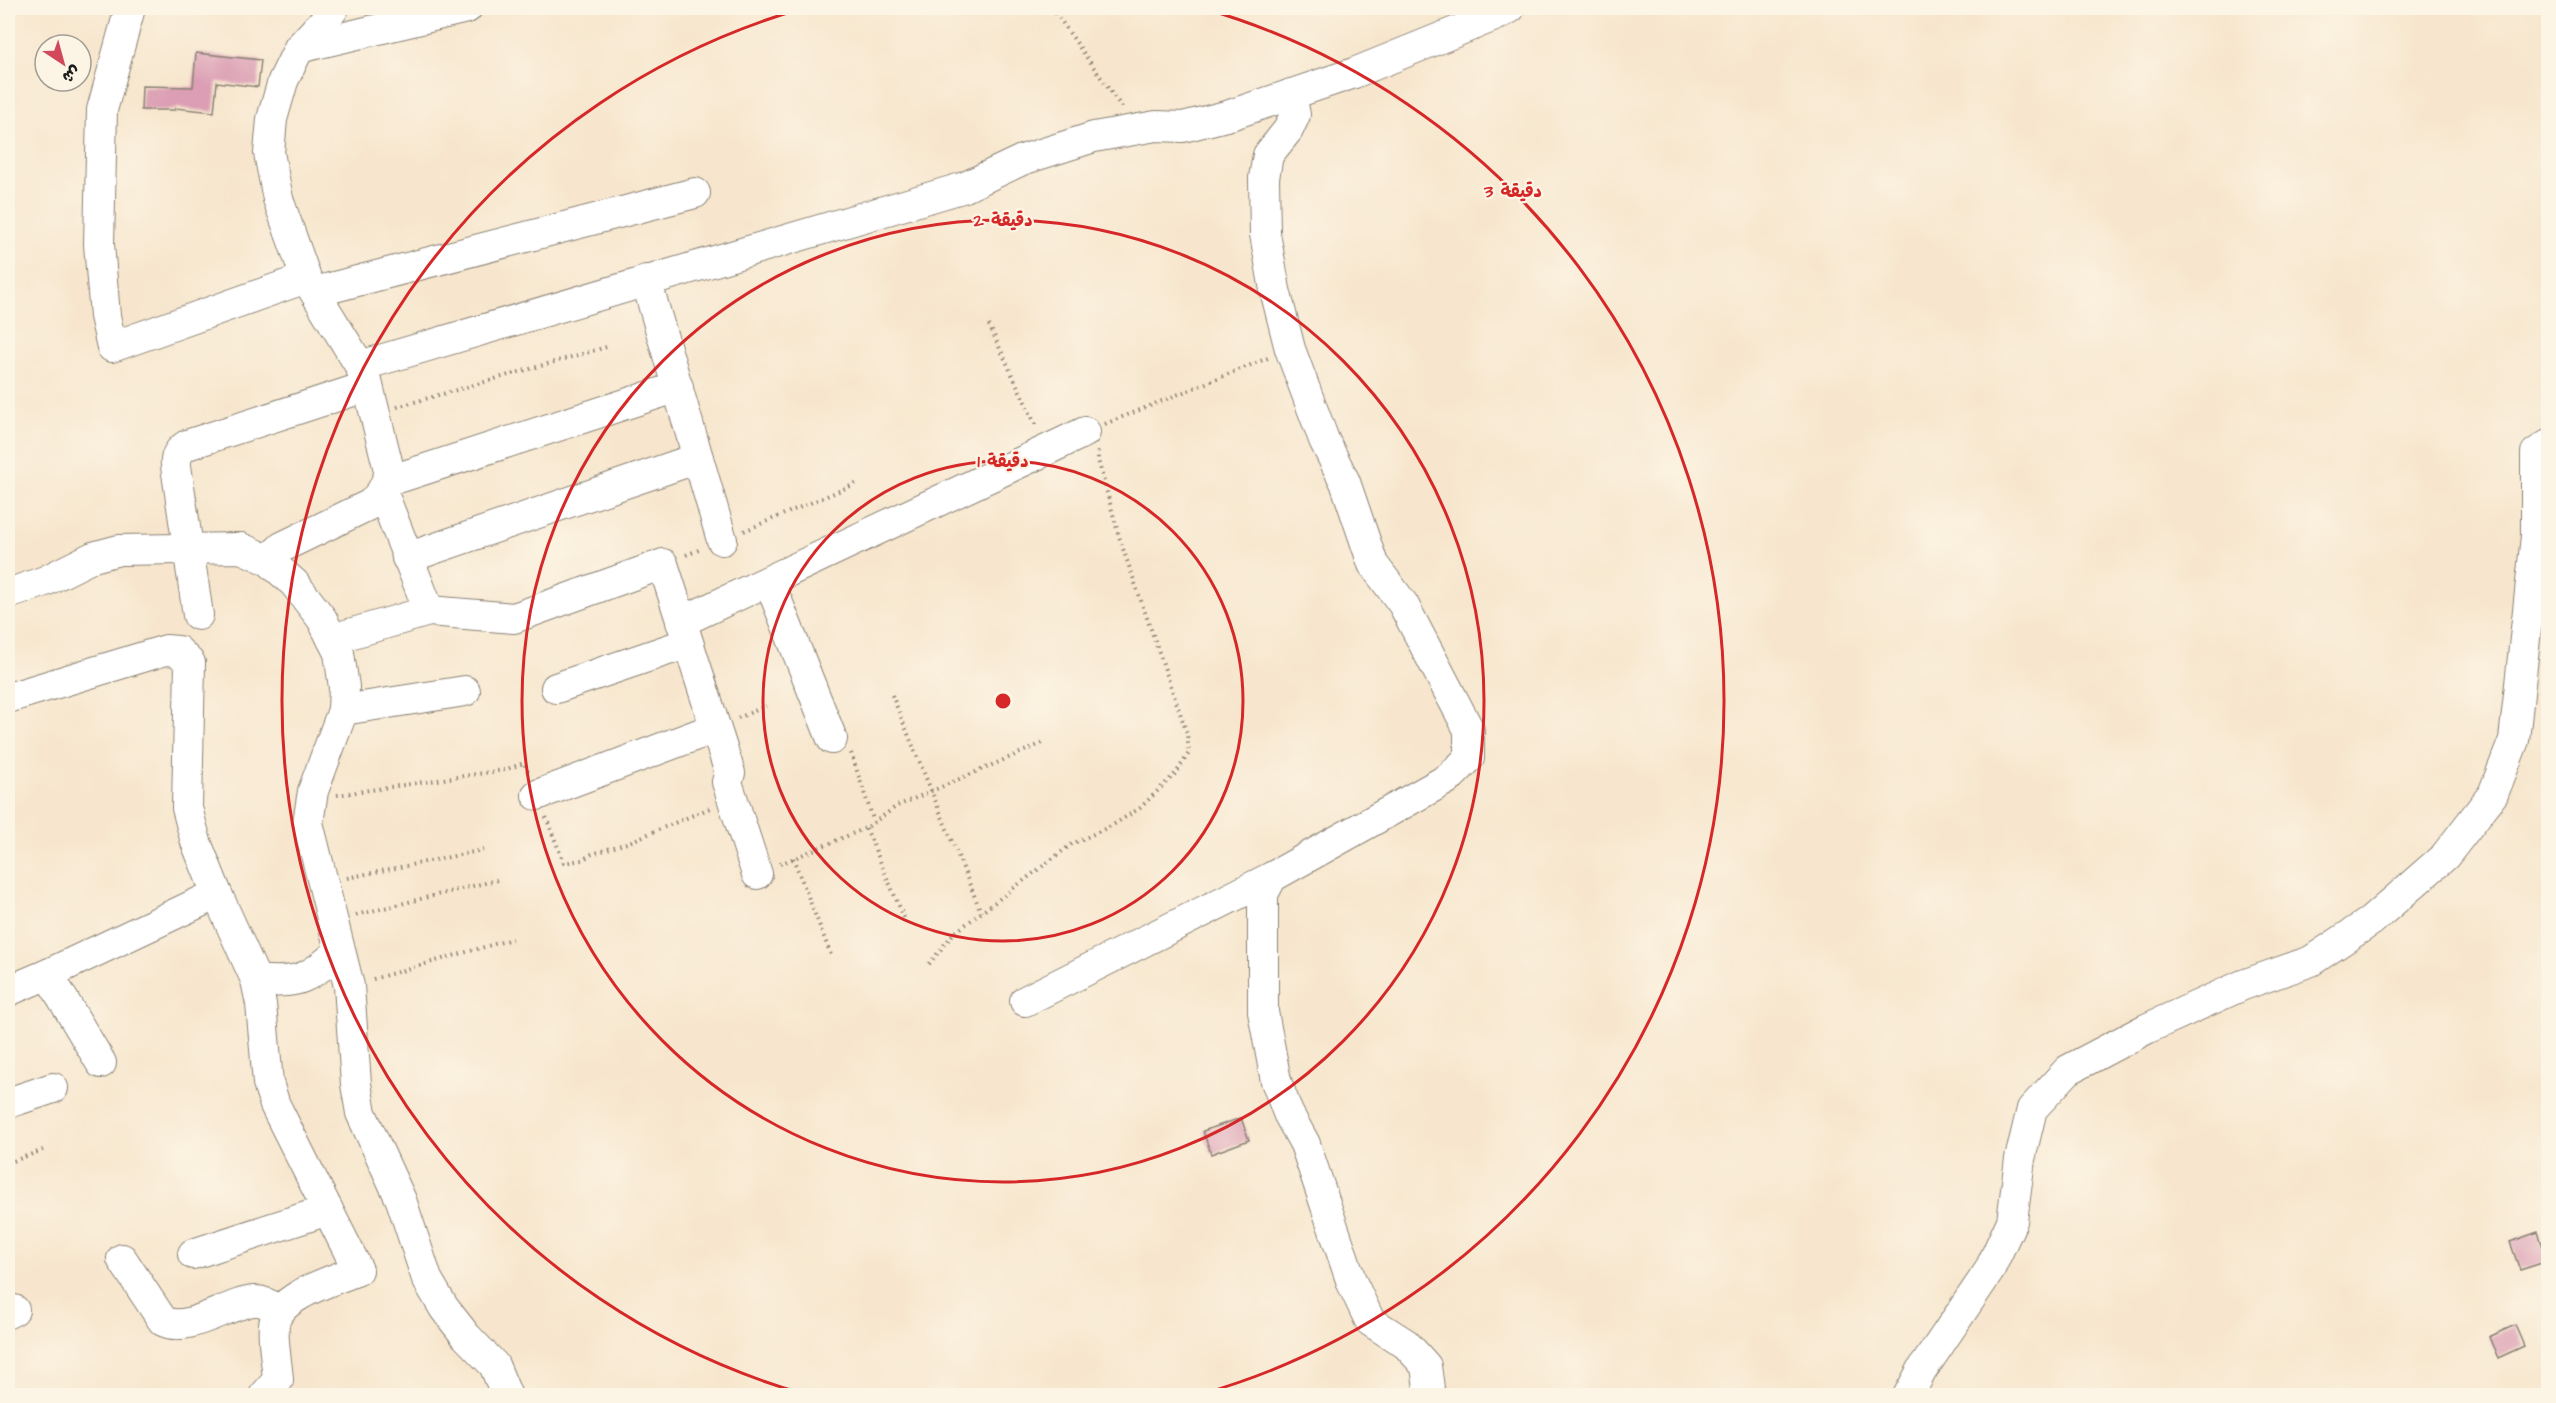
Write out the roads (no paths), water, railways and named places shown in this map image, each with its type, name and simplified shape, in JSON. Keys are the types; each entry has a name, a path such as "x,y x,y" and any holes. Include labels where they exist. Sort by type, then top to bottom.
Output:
{"street":[{"path":"130,8 102,110 99,244 105,316 112,348 310,285 695,193"},
{"path":"334,8 326,20 299,48 283,81 272,119 269,153 278,199 310,285 368,389 386,483 407,558 429,611"},
{"path":"299,48 467,8"},
{"path":"198,615 175,462 180,450 187,445 368,389 646,280 965,187 1022,160 1094,136 1156,126 1183,127 1230,115 1420,47 1510,8"},
{"path":"1025,1001 1272,877 1449,778 1469,758 1469,730 1403,604 1373,564 1345,482 1324,440 1290,349 1275,290 1265,234 1264,178 1268,155 1288,130 1295,115 1291,94"},
{"path":"646,280 722,540"},
{"path":"268,560 282,547 371,504 386,483 678,387"},
{"path":"556,688 685,633 769,581 1047,450 1097,435"},
{"path":"1908,1395 1922,1370 1989,1272 2012,1221 2020,1159 2032,1109 2068,1070 2146,1029 2243,985 2311,961 2371,921 2445,856 2493,794 2514,740 2536,536 2536,453 2548,445"},
{"path":"407,558 698,458"},
{"path":"8,594 45,581 93,557 119,550 241,548 268,560 294,583 322,619 339,653 344,687 343,710 312,798 308,823 349,986 356,1084 361,1113 401,1200 427,1279 461,1329 494,1365 507,1395"},
{"path":"332,639 429,611 514,618 663,564 730,773 727,782 757,874"},
{"path":"769,581 832,739"},
{"path":"8,698 165,650 178,651 188,658 192,675 187,808 196,842 256,980 261,1004 268,1083 275,1105 358,1270 292,1299 280,1311 274,1324 278,1380 264,1395"},
{"path":"343,710 465,691"},
{"path":"537,795 715,728"},
{"path":"1272,877 1263,894 1263,1012 1276,1080 1288,1113 1305,1144 1352,1283 1370,1321 1406,1344 1426,1366 1430,1395"},
{"path":"8,991 217,894"},
{"path":"256,980 282,983 302,979 340,951"},
{"path":"48,974 101,1063"},
{"path":"8,1103 53,1088"},
{"path":"193,1254 328,1210"},
{"path":"122,1259 163,1321 170,1325 187,1322 255,1300 271,1305 280,1311"}]}
